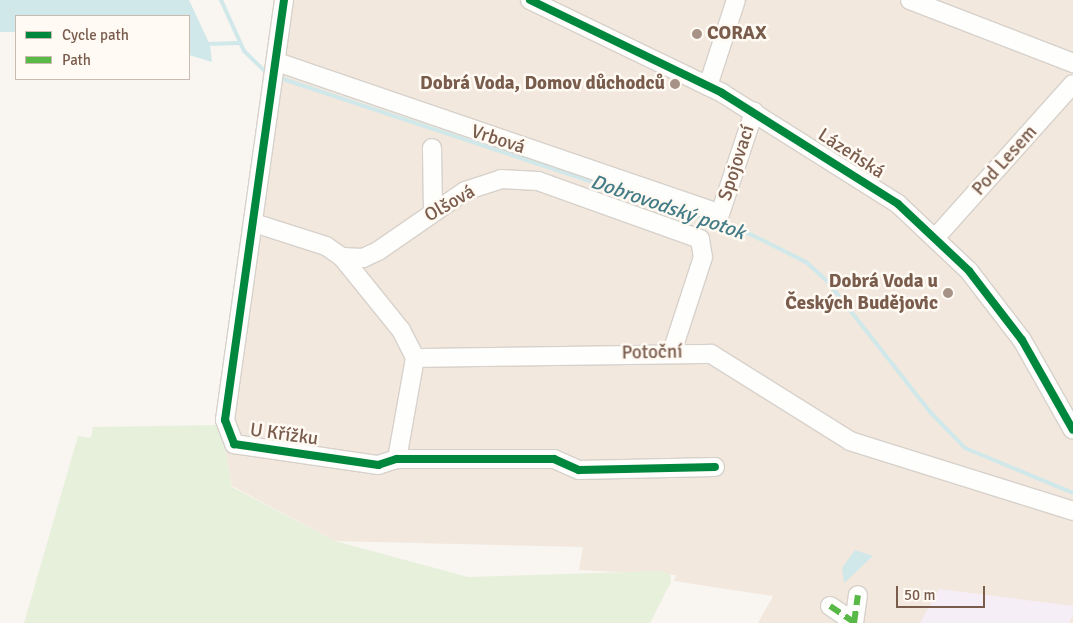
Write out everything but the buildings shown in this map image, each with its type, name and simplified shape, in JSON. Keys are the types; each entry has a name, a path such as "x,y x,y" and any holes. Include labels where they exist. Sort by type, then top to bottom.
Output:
{"street":[{"name":"U Křížku","path":"284,0 277,64 225,420 227,434 234,444 378,465 397,459 554,459 579,470 715,467"},
{"name":"Lázeňská","path":"530,0 708,86 754,112 846,169 936,237 969,271 1022,340 1073,430"},
{"path":"708,86 736,0"},
{"path":"910,0 1073,63"},
{"name":"Vrbová","path":"277,64 720,214"},
{"name":"Pod Lesem","path":"936,237 1073,84"},
{"name":"Spojovací","path":"720,214 754,112"},
{"path":"432,148 433,211"},
{"name":"Olšová","path":"342,258 364,258 378,251 433,211 465,191 501,179 538,180 696,235 703,244 704,258 672,352"},
{"path":"254,224 326,246 342,258 401,330 415,358 397,459"},
{"name":"Potoční","path":"415,358 695,352 724,359 850,441 1073,511"},
{"path":"830,606 854,622 858,595"}],"shaded area":[{"path":"275,0 1073,0 1073,623 758,623 773,596 674,581 676,575 579,570 583,547 335,541 232,486 220,425 268,81 262,79"},
{"path":"939,589 1073,606 1073,614 1069,623 920,623"}],"green space":[{"path":"220,425 232,487 335,541 468,577 663,571 670,574 671,582 650,623 24,623 78,436 91,438 93,427"}],"water":[{"path":"0,0 189,0 210,45 212,62 190,55 190,15 15,15 15,32 0,32"},
{"path":"855,550 873,556 844,583 842,568"}],"waterway":[{"name":"Dobrovodský potok","path":"221,0 244,51 268,74"},
{"path":"207,44 239,43"},
{"name":"Dobrovodský potok","path":"277,77 752,235 806,262 827,281 930,412 965,448 1073,493"}],"marked path":[{"path":"854,623 858,595"},
{"path":"830,606 854,622"}],"cycle path":[{"path":"284,0 225,420 234,444 378,465 397,459 554,459 579,470 715,467"},
{"path":"530,0 722,93 898,204 969,271 1022,340 1073,430"}],"place":[{"name":"CORAX","path":"697,34"},
{"name":"Dobrá Voda, Domov důchodců","path":"675,84"},
{"name":"Dobrá Voda u Českých Budějovic","path":"948,293"}]}
